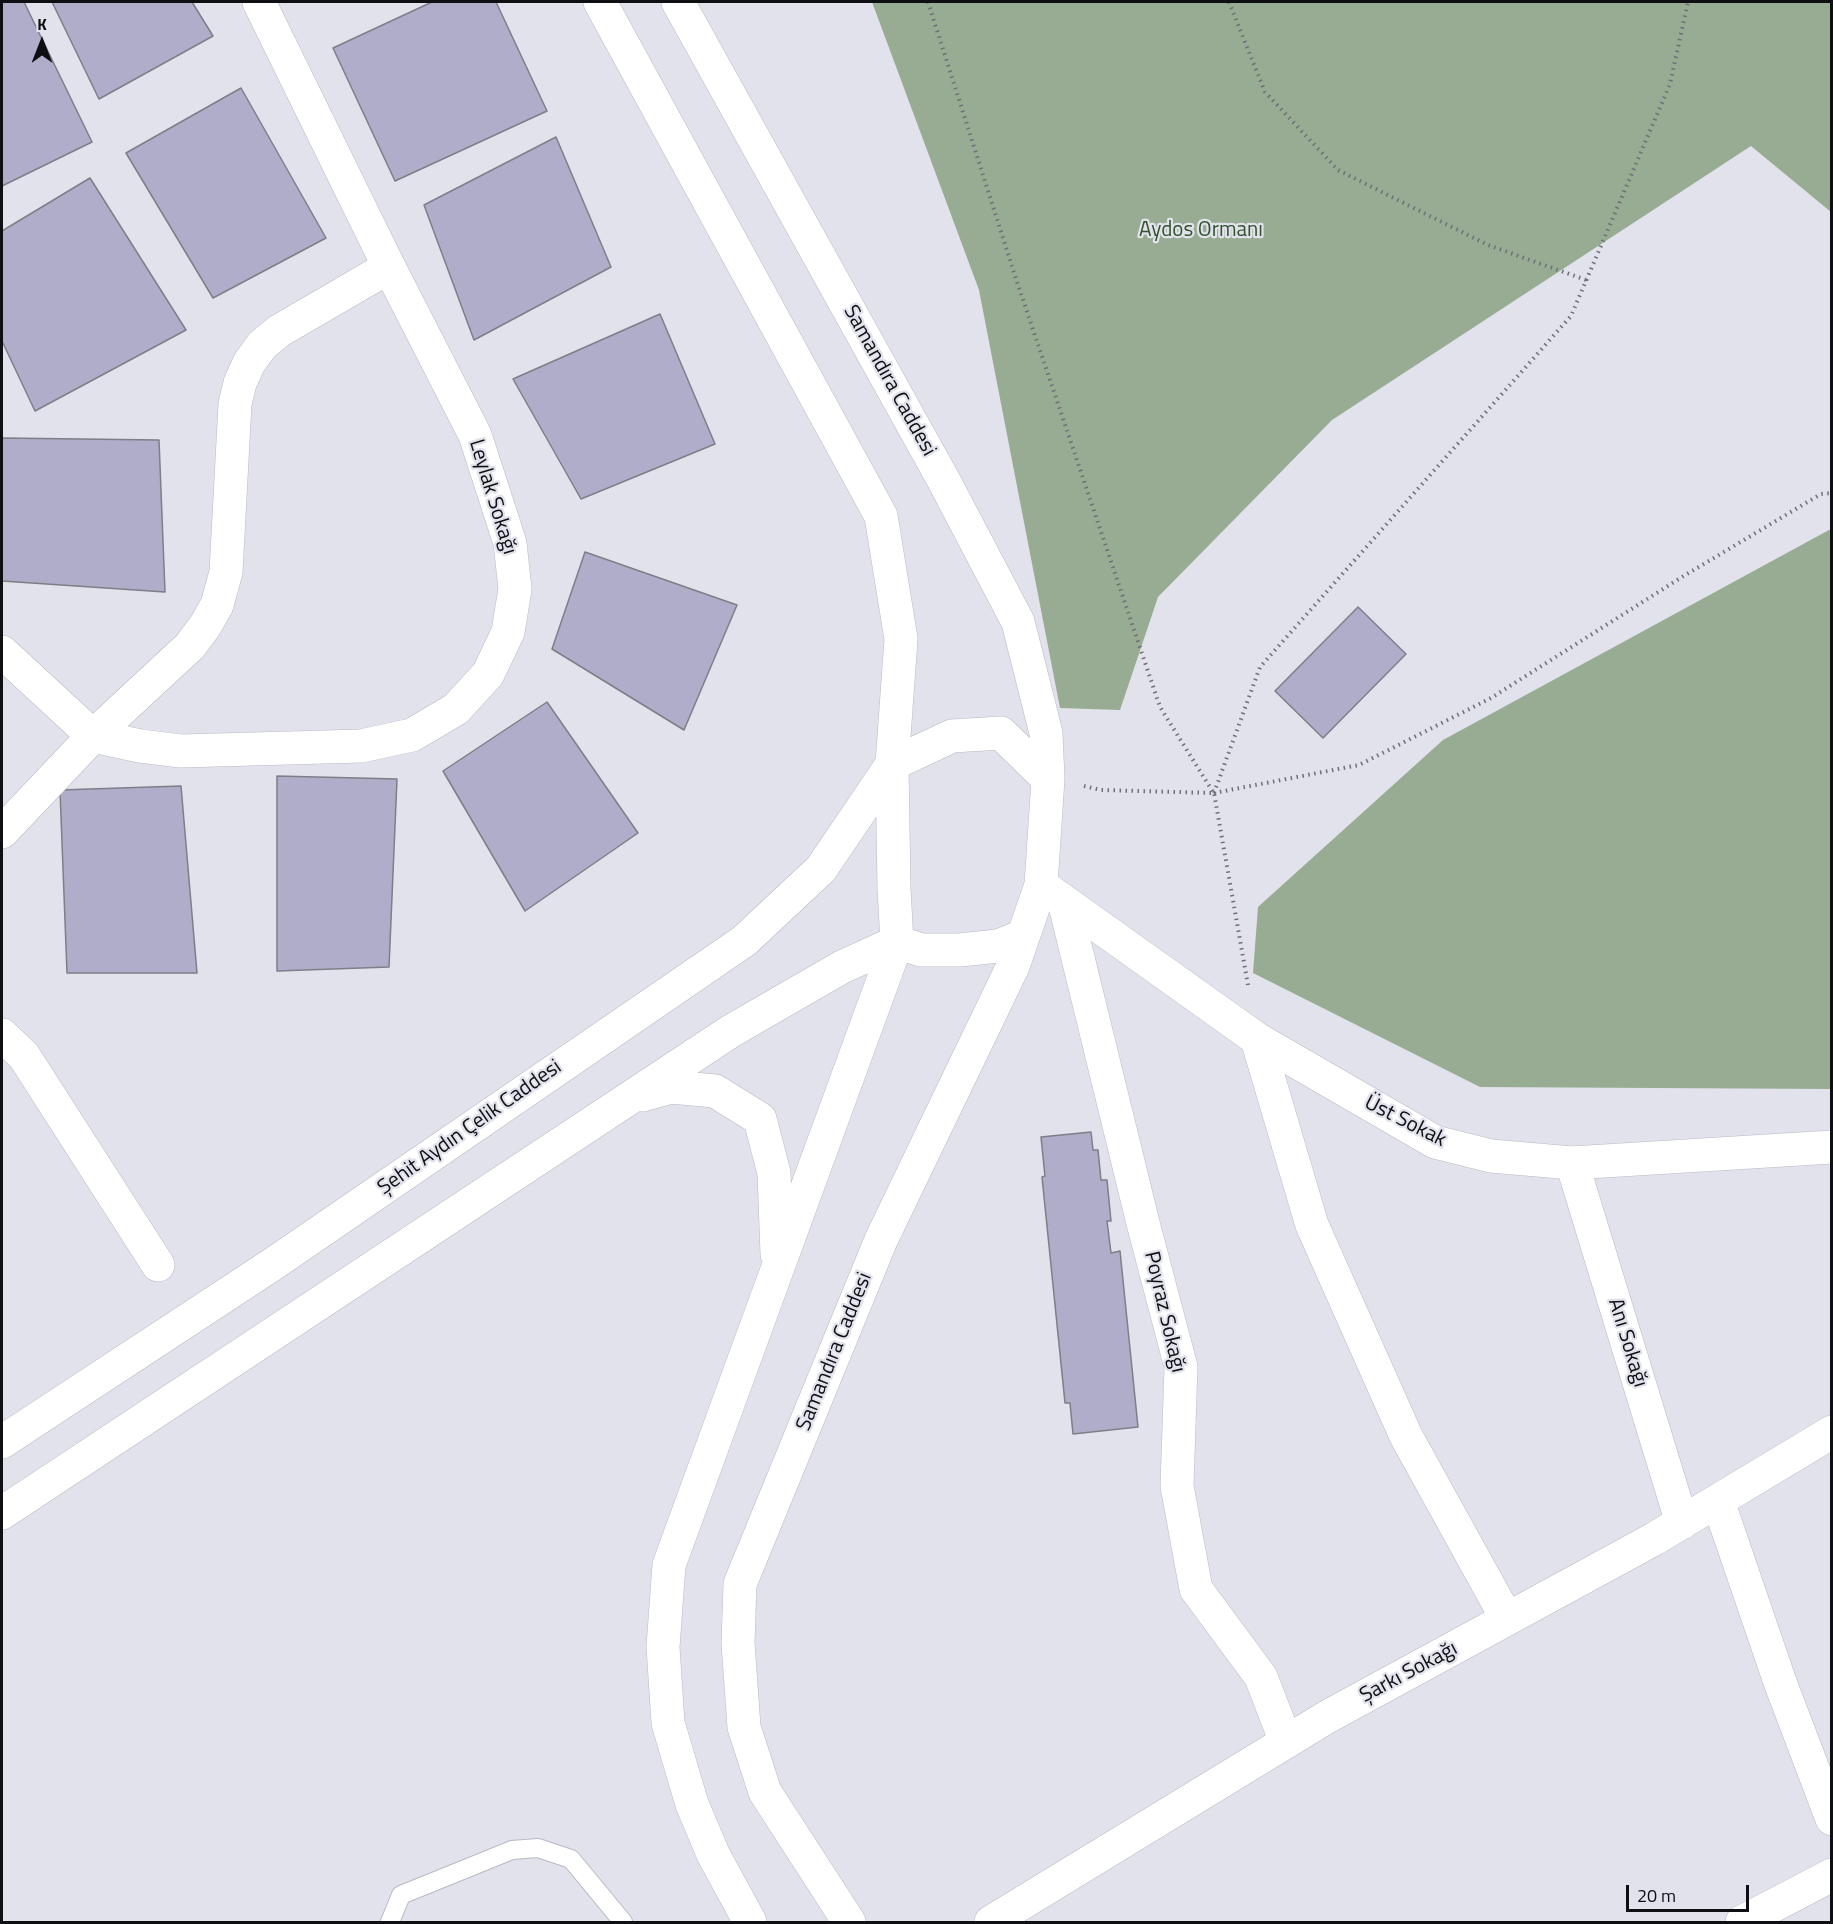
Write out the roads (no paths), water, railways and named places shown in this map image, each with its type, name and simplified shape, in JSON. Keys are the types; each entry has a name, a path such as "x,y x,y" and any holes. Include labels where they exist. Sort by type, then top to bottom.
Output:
{"main road":[{"name":"Leylak Sokağı","path":"93,736 140,746 181,751 361,746 412,735 456,709 488,674 508,632 515,589 510,543 475,435 388,267 259,2"},
{"path":"600,2 881,516 901,639 892,764 897,942 669,1565 663,1647 668,1723 692,1804 713,1854 750,1923"},
{"name":"Samandıra Caddesi","path":"678,2 944,481 1018,622 1046,733 1053,893 1023,936 1013,966 881,1240 740,1584 738,1643 744,1727 765,1792 849,1923"},
{"path":"2,832 93,736 190,646 205,626 217,604 226,572 235,404 240,383 249,363 262,345 279,331 388,267"},
{"path":"2,652 93,736"},
{"path":"892,764 952,736 1001,733 1048,779"},
{"name":"Şehit Aydın Çelik Caddesi","path":"2,1442 273,1264 744,940 821,869 892,764"},
{"name":"Üst Sokak","path":"1053,893 1257,1039 1435,1142 1491,1156 1572,1163 1832,1147"},
{"name":"Poyraz Sokağı","path":"1053,893 1181,1367 1177,1486 1196,1589 1261,1677 1286,1742"},
{"path":"2,1513 627,1098 731,1031 842,967 897,942 921,950 960,950 998,946 1023,936"},
{"path":"2,1035 24,1056 158,1265"},
{"path":"1257,1039 1312,1225 1406,1436 1507,1619"},
{"path":"627,1098 671,1087 715,1092 760,1119 774,1173 778,1270"},
{"name":"Anı Sokağı","path":"1572,1163 1682,1523"},
{"name":"Şarkı Sokağı","path":"991,1923 1327,1717 1682,1523 1832,1432"},
{"path":"1718,1501 1780,1682 1832,1819"},
{"path":"1742,1923 1832,1875"}],"lane":[{"path":"390,1923 401,1895 512,1850 538,1848 571,1859 623,1923"}],"park label":[{"name":"Aydos Ormanı","path":"1201,231"}]}
